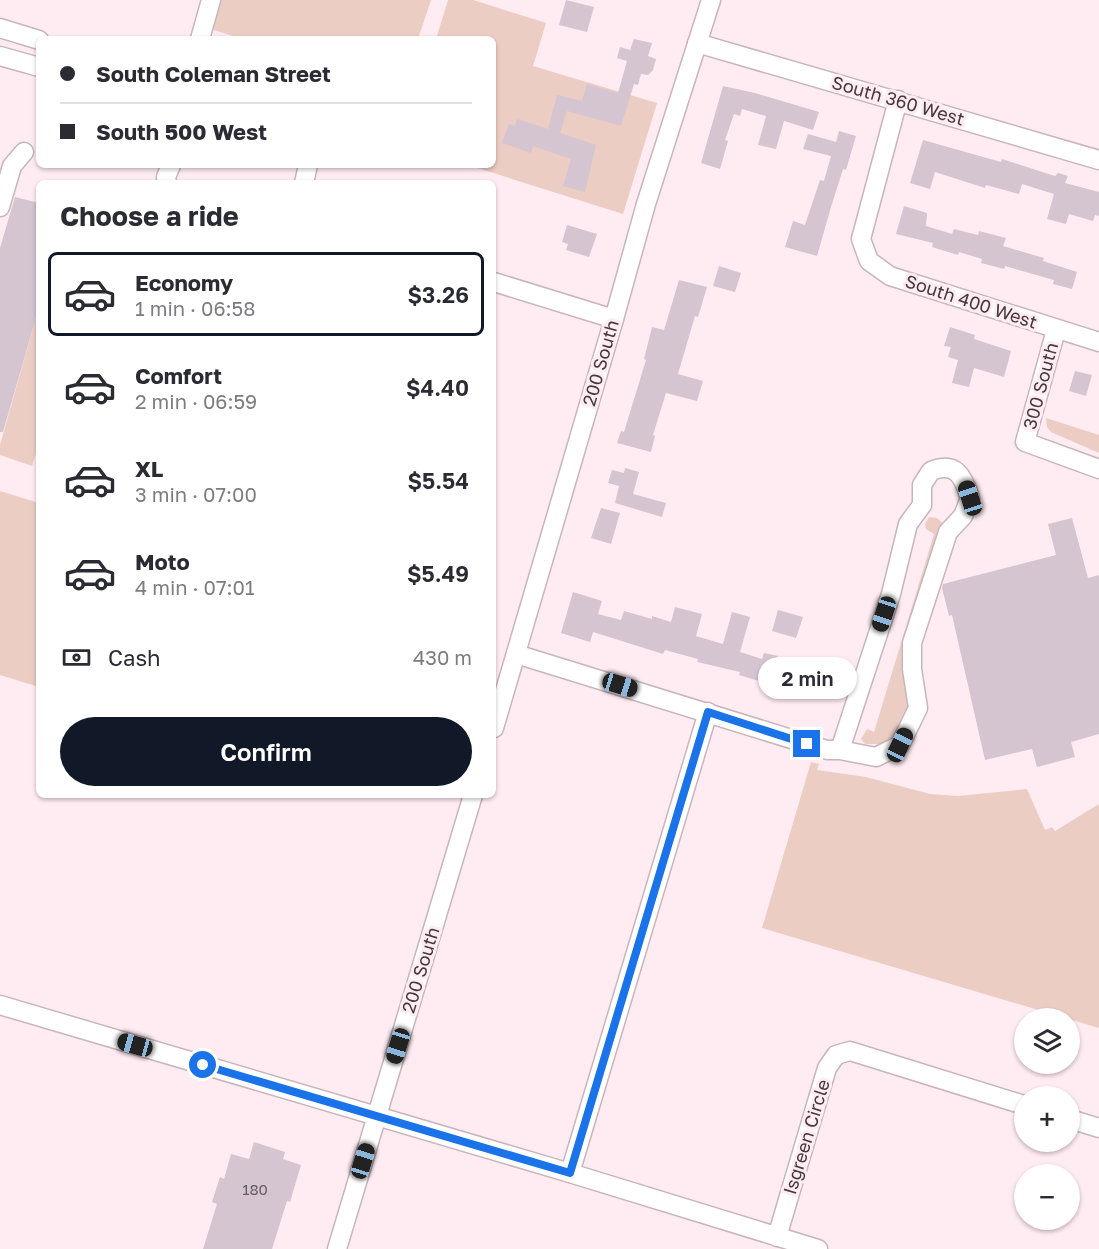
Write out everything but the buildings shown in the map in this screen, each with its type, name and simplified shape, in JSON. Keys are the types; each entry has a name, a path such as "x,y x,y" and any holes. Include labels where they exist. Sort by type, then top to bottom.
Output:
{"street":[{"path":"201,36 211,0"},
{"name":"200 South","path":"496,721 646,204 711,0"},
{"path":"0,28 36,39"},
{"name":"South 360 West","path":"697,44 898,100 1099,160"},
{"path":"0,56 36,67"},
{"name":"South 400 West","path":"898,100 861,239 869,261 890,276 1099,342"},
{"path":"0,207 12,166 24,152"},
{"path":"496,283 614,319"},
{"name":"300 South","path":"1056,330 1025,442 1099,469"},
{"path":"516,654 834,750 876,756 900,745 918,708 912,669 912,643 948,532 963,516 970,498 964,480 952,468 941,467 931,471 922,485 922,505 908,524 891,594 834,750"},
{"path":"570,1173 708,712"},
{"name":"200 South","path":"337,1249 472,798"},
{"path":"0,1005 570,1173 818,1249"},
{"name":"Isgreen Circle","path":"777,1237 827,1068 836,1055 850,1051 1014,1102"},
{"path":"1080,1122 1099,1128"}],"shaded area":[{"path":"220,0 431,0 419,36 233,36 211,29"},
{"path":"448,0 473,0 546,23 533,66 657,103 623,214 477,168 496,168 496,36 437,36"},
{"path":"36,318 36,453 32,466 0,455 0,445"},
{"path":"1046,418 1099,435 1099,453 1051,432 1047,427"},
{"path":"0,491 36,502 36,686 0,675"},
{"path":"929,517 937,518 944,524 903,665 911,700 904,722 896,736 883,744 865,744 861,739 867,729 874,732 934,534 926,529 925,524"},
{"path":"811,762 819,764 817,770 866,777 930,794 958,796 1027,789 1045,830 1052,827 1055,831 1099,804 1099,1028 1080,1022 1080,1008 1032,1008 762,928"}],"route":[{"path":"203,1065 570,1173 708,712 807,744"}]}
